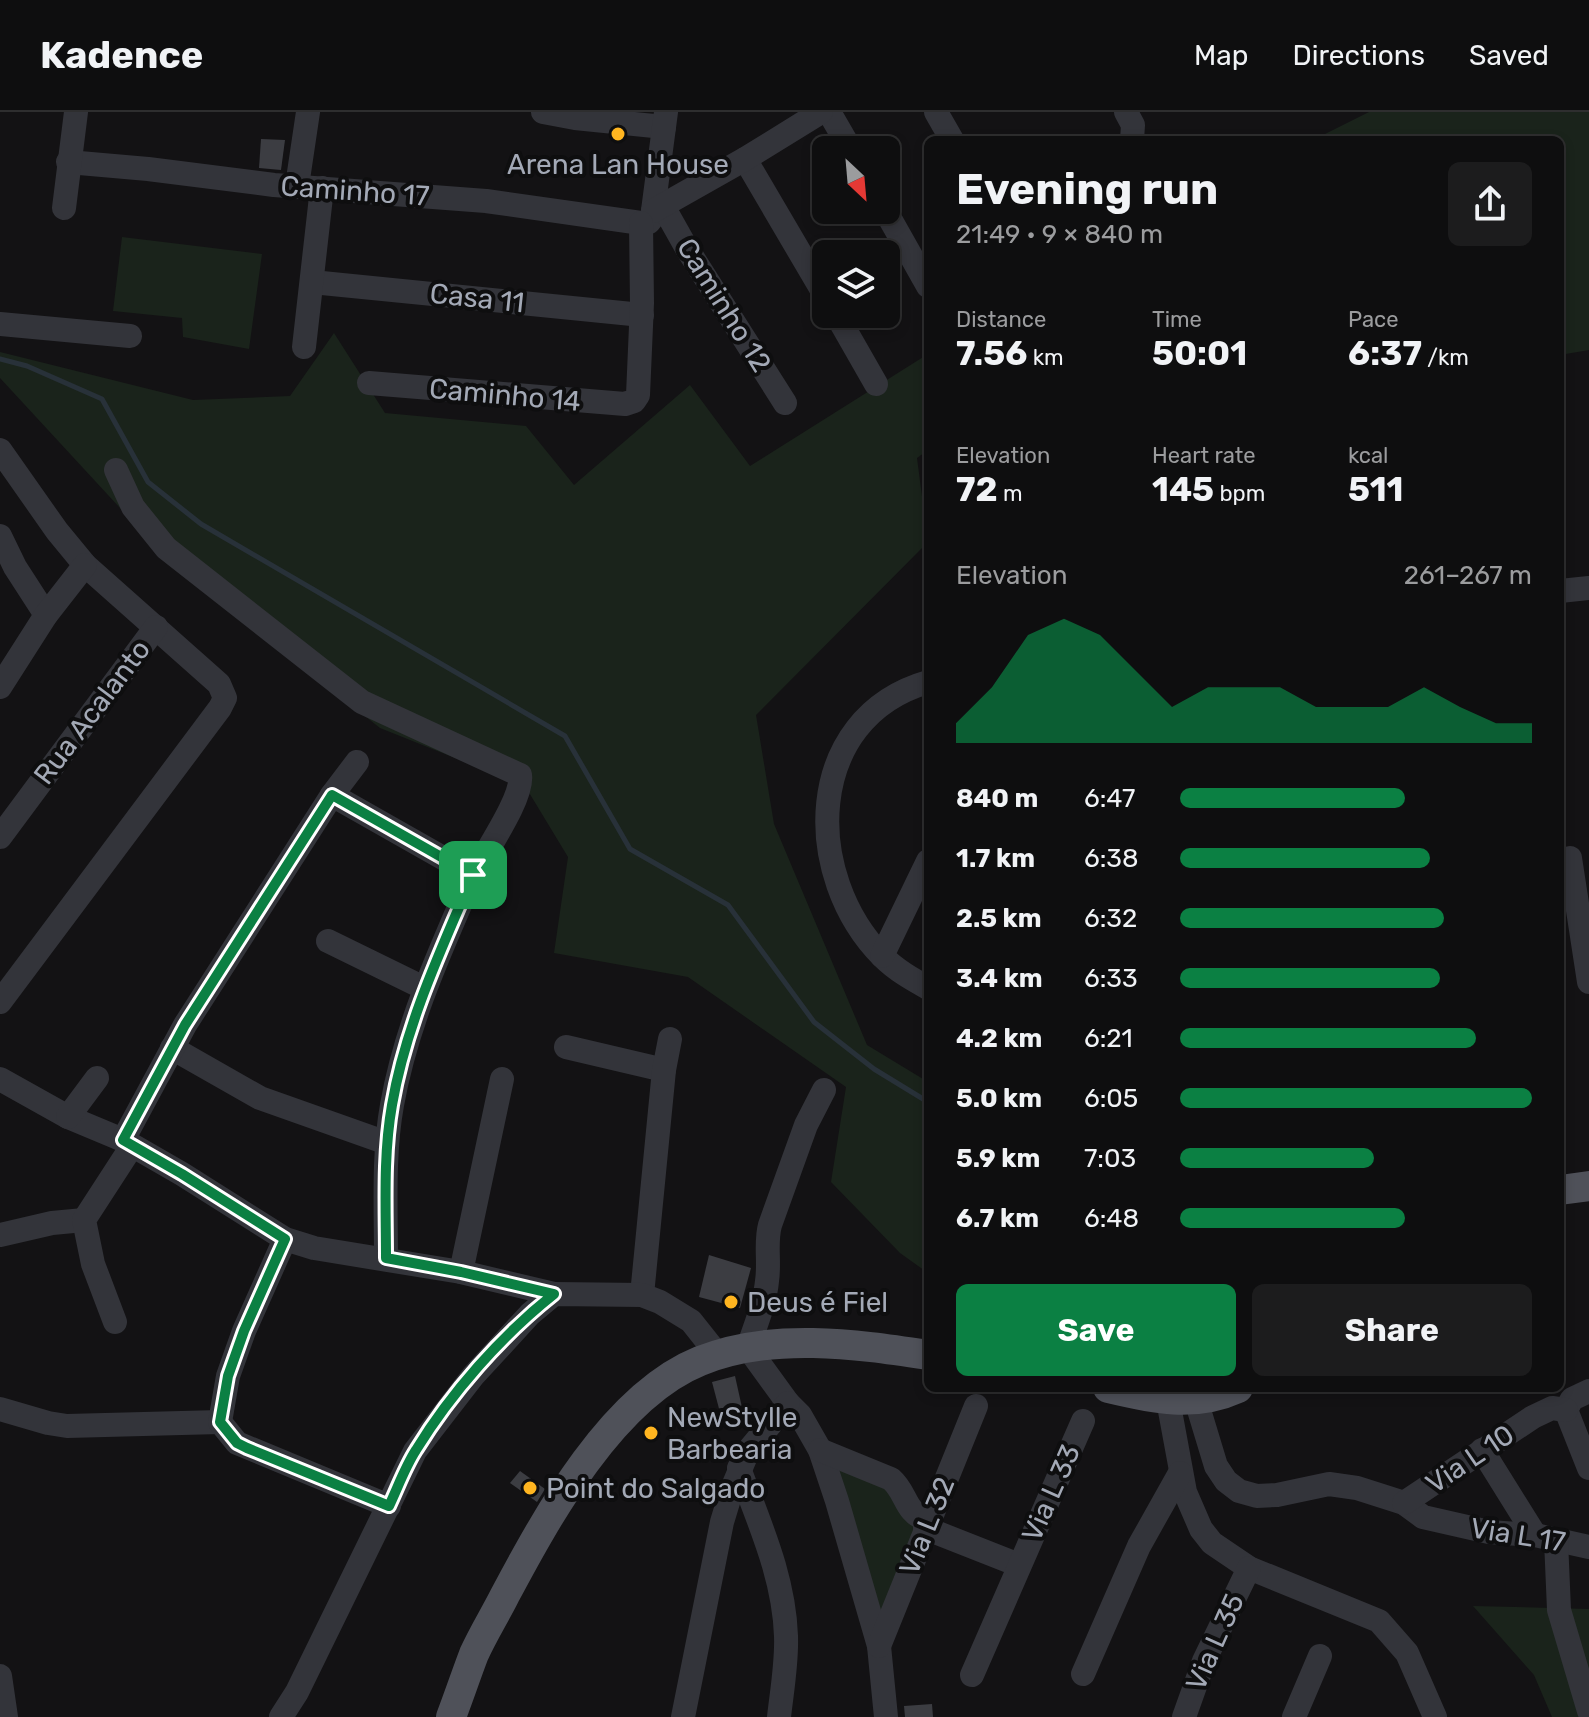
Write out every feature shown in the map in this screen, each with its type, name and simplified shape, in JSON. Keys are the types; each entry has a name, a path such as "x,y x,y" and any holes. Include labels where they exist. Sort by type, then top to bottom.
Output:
{"main road":[{"path":"1564,1189 1589,1186"},
{"path":"451,1717 475,1652 524,1559 599,1444 633,1408 669,1378 701,1361 748,1348 811,1343 924,1354"},
{"path":"1133,1392 1182,1400 1215,1397 1228,1392"}],"street":[{"path":"64,208 76,112"},
{"path":"304,347 312,282 308,112"},
{"path":"543,112 575,118 665,120 642,315"},
{"path":"652,215 821,112"},
{"path":"829,112 843,136"},
{"path":"936,112 950,136"},
{"path":"1126,112 1133,125 1132,136"},
{"path":"745,159 812,273"},
{"name":"Caminho 17","path":"68,162 310,187 652,215"},
{"name":"Caminho 12","path":"652,215 785,403"},
{"path":"893,224 924,279"},
{"name":"Casa 11","path":"312,282 642,315"},
{"name":"Caminho 14","path":"369,383 625,404 634,401 638,395 642,315"},
{"path":"0,324 130,336"},
{"path":"844,328 876,384"},
{"path":"0,450 85,565 219,684 225,698 0,1002"},
{"path":"116,470 133,507 166,548 362,702 520,775 522,781 518,794 473,875 424,988 392,1104 387,1143 386,1258"},
{"path":"0,536 15,567 46,615"},
{"path":"0,687 46,615 85,565"},
{"path":"1564,591 1589,589"},
{"name":"Rua Acalanto","path":"4,823 156,627"},
{"path":"924,683 884,703 845,744 831,778 825,823 831,865 849,909 882,956 903,974 924,986"},
{"path":"115,1322 93,1264 84,1220 128,1143 172,1048 332,795 357,762"},
{"path":"332,795 473,875"},
{"path":"1573,858 1589,982"},
{"path":"882,956 924,869"},
{"path":"328,941 424,988"},
{"path":"642,1295 664,1070 670,1039"},
{"path":"566,1047 664,1070"},
{"path":"172,1048 260,1098 387,1143"},
{"path":"68,1117 97,1078"},
{"path":"461,1272 502,1079"},
{"path":"3,1085 128,1143 285,1239 347,1255 386,1258 461,1272 554,1294 642,1295 678,1311 691,1321 718,1355"},
{"path":"824,1090 801,1139 770,1225 767,1236 767,1283 748,1348 811,1429 820,1450 879,1646 886,1717"},
{"path":"0,1235 52,1223 84,1220"},
{"path":"220,1422 234,1361 285,1239"},
{"path":"281,1717 297,1692 415,1451 446,1408 501,1343 554,1294"},
{"path":"1182,1400 1180,1473 1193,1513 1212,1543 1249,1568 1379,1621 1407,1653 1435,1717"},
{"name":"Via L 10","path":"1182,1400 1216,1466 1226,1481 1239,1491 1257,1496 1277,1495 1329,1484 1357,1488 1404,1503 1543,1411 1576,1400"},
{"path":"1576,1400 1589,1468"},
{"path":"683,1717 722,1522 739,1468 758,1437 788,1403"},
{"name":"Via L 32","path":"879,1646 976,1406"},
{"path":"0,1409 67,1426 220,1422"},
{"name":"Via L 33","path":"972,1675 1083,1421"},
{"path":"220,1422 237,1443 389,1506"},
{"path":"820,1450 891,1479 911,1511 927,1524"},
{"path":"1482,1450 1546,1538 1559,1610 1589,1711"},
{"path":"739,1468 771,1555 782,1599 786,1637 779,1717"},
{"path":"1083,1674 1139,1546 1180,1473"},
{"name":"Via L 17","path":"1404,1503 1423,1517 1489,1532 1546,1538 1589,1547"},
{"name":"Via L 33","path":"927,1524 1019,1565"},
{"name":"Via L 35","path":"1184,1717 1204,1661 1249,1568"},
{"path":"1294,1717 1320,1656"},
{"path":"0,1676 6,1717"}],"shaded area":[{"path":"1369,112 1589,112 1589,350 1564,354 1564,136 1321,136"},
{"path":"122,237 262,254 249,349 183,337 182,318 113,311"},
{"path":"334,333 385,413 526,426 574,485 690,385 750,466 924,357 924,453 917,458 924,511 924,546 756,715 774,824 867,1045 924,1080 924,1270 900,1253 831,1182 846,1087 688,977 554,953 568,857 525,786 380,728 168,560 0,378 0,352 193,400 290,396"},
{"path":"833,1464 893,1488 918,1525 880,1621"},
{"path":"1473,1606 1589,1609 1589,1717 1552,1717 1534,1675"}],"building":[{"path":"261,139 285,140 281,170 259,168"},
{"path":"709,1255 751,1268 740,1308 699,1297"},
{"path":"735,1376 743,1412 722,1420 712,1382"},
{"name":"Point do Salgado","path":"520,1471 545,1489 537,1502 510,1483"},
{"path":"932,1704 933,1717 905,1717 904,1706"}],"waterway":[{"path":"0,359 27,366 102,399 148,482 201,524 565,736 630,849 728,905 814,1022 874,1069 924,1100"}],"place":[{"name":"Arena Lan House","path":"618,134"},
{"name":"Deus é Fiel","path":"731,1302"},
{"name":"NewStylle Barbearia","path":"651,1433"},
{"name":"Point do Salgado","path":"530,1488"}],"route":[{"path":"332,795 473,875 424,988 392,1104 387,1143 386,1258 554,1294 501,1343 446,1408 415,1451 389,1506 357,1490 247,1448 230,1436 220,1422 228,1376 244,1331 285,1239 123,1140 185,1025 332,795"}]}
